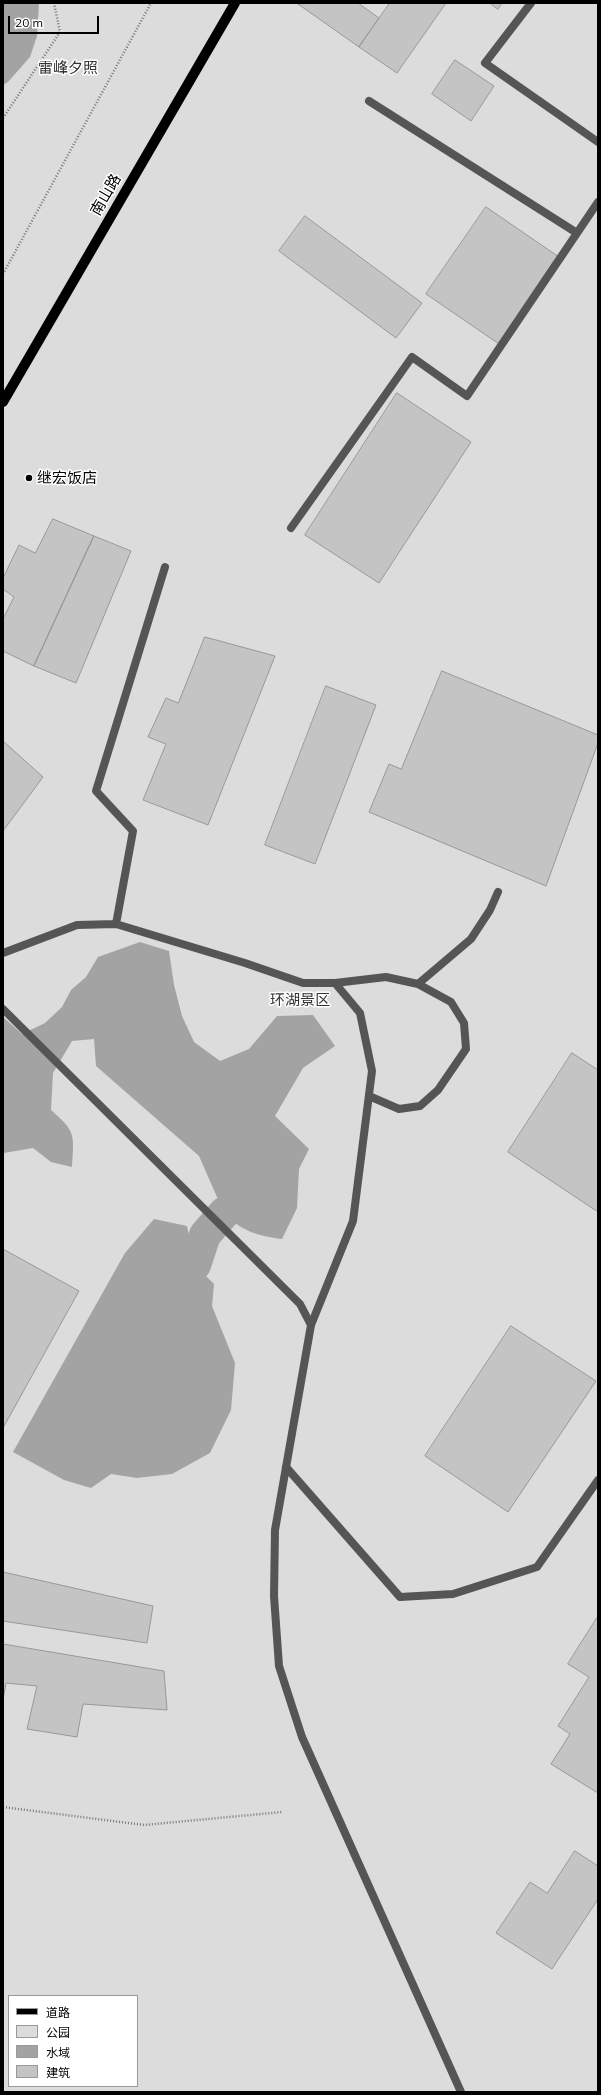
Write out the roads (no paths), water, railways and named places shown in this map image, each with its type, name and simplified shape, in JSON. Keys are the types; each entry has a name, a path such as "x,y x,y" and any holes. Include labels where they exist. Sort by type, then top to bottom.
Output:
{"main road":[{"name":"南山路","path":"3,402 235,3"}],"street":[{"path":"531,3 484,63 598,142"},
{"path":"369,101 577,233"},
{"path":"291,528 412,357 467,396 598,202"},
{"path":"116,924 133,831 96,791 165,567"},
{"path":"418,984 471,939 490,910 498,892"},
{"path":"3,953 77,924 116,924 245,963 303,983 335,983 386,977 418,984 451,1002 464,1023 466,1049 438,1090 420,1106 399,1109 369,1096"},
{"path":"335,983 360,1013 372,1071 353,1221 311,1325 275,1530 274,1596 279,1666 302,1737 461,2092"},
{"path":"3,1009 300,1304 311,1325"},
{"path":"286,1467 400,1597 453,1594 538,1567 598,1480"}],"water":[{"path":"3,3 39,3 37,36 30,57 8,82 3,85"},
{"path":"140,942 169,951 174,985 182,1016 194,1042 220,1061 249,1049 277,1016 313,1015 335,1046 303,1068 275,1116 309,1149 299,1169 297,1208 282,1239 250,1232 230,1219 224,1213 199,1156 96,1066 94,1039 72,1041 53,1073 51,1110 59,1117 72,1134 72,1167 51,1162 33,1148 4,1153 3,1168 3,1017 22,1034 45,1023 62,1007 71,990 86,977 98,957"},
{"path":"154,1219 187,1226 195,1265 214,1284 212,1306 235,1363 231,1410 210,1453 172,1474 137,1478 111,1474 91,1488 64,1480 13,1452 125,1253"}],"waterway":[{"path":"195,1265 205,1235 224,1213"}],"place":[{"name":"继宏饭店","path":"29,478"}],"park label":[{"name":"雷峰夕照","path":"68,68"},
{"name":"环湖景区","path":"300,1000"}]}
